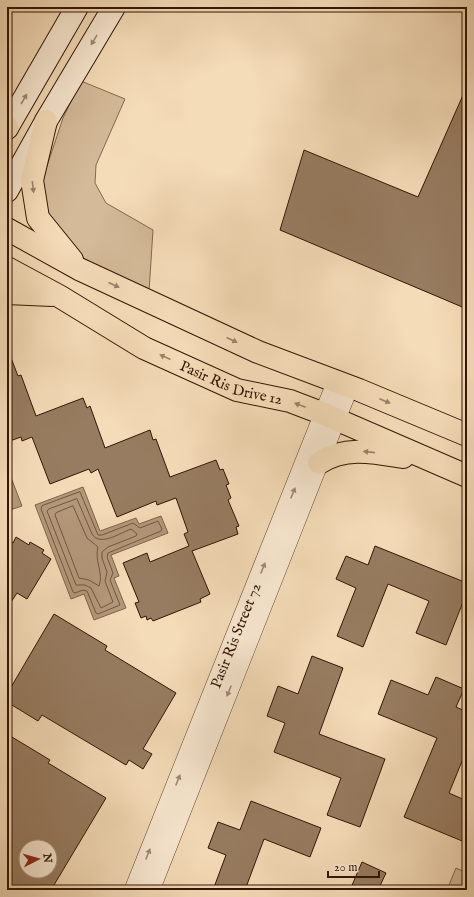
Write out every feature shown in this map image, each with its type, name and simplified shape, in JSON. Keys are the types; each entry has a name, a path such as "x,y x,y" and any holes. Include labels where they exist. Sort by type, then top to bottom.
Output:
{"main road":[{"path":"7,128 78,7"},
{"path":"7,191 46,121 114,7"},
{"path":"46,121 32,180 36,210 38,218 79,269"},
{"path":"7,229 79,269 258,352 343,384 467,435"},
{"name":"Pasir Ris Drive 12","path":"7,268 59,296 144,348 237,390 290,401 467,476"},
{"path":"7,293 59,296"},
{"path":"319,463 330,456 341,452 365,451 435,462"}],"street":[{"name":"Pasir Ris Street 72","path":"134,890 343,384"},
{"name":"Pasir Ris Street 72","path":"150,890 319,463 330,417"}],"shaded area":[{"path":"81,81 125,99 96,165 95,183 106,203 153,230 149,292 78,259 45,220 41,184 63,118"},
{"path":"456,868 467,873 467,890 447,890"}],"water":[{"path":"7,467 22,506 7,511"},
{"path":"83,487 100,531 136,518 139,524 161,516 168,533 111,555 119,576 114,578 126,608 94,620 84,594 71,599 35,505"}],"building":[{"path":"467,86 467,309 280,230 304,150 418,197"},
{"path":"8,350 18,376 21,375 36,416 83,398 87,408 90,406 105,448 150,430 153,440 156,439 170,477 216,460 220,470 223,469 229,484 226,485 231,498 228,500 239,526 236,527 238,534 192,551 210,594 200,599 201,602 153,621 151,618 147,620 146,616 141,618 135,603 139,602 123,563 147,553 150,562 189,546 184,534 188,532 176,498 157,505 156,501 117,517 98,469 91,473 89,469 50,484 32,437 22,441 21,437 7,442"},
{"path":"16,537 29,545 30,542 44,550 42,553 51,559 27,599 17,593 7,608 7,539 13,543"},
{"path":"375,546 467,583 467,592 446,645 416,633 429,601 388,584 363,647 337,636 356,588 336,579 346,556 368,565"},
{"path":"54,614 107,646 105,650 176,693 143,749 152,754 143,769 129,760 126,765 42,715 38,721 7,702 7,694"},
{"path":"312,656 343,668 319,734 385,759 360,827 327,815 341,778 274,752 285,723 267,716 278,686 298,694"},
{"path":"436,677 464,689 456,707 467,712 467,749 449,793 467,801 467,843 404,817 437,738 378,714 391,680 428,695"},
{"path":"7,734 50,760 48,763 106,798 58,878 58,839 18,839 18,879 58,879 51,890 7,890"},
{"path":"251,801 321,828 310,857 264,839 245,890 213,890 226,855 208,848 218,822 240,830"},
{"path":"362,862 386,873 378,890 350,890"}]}
